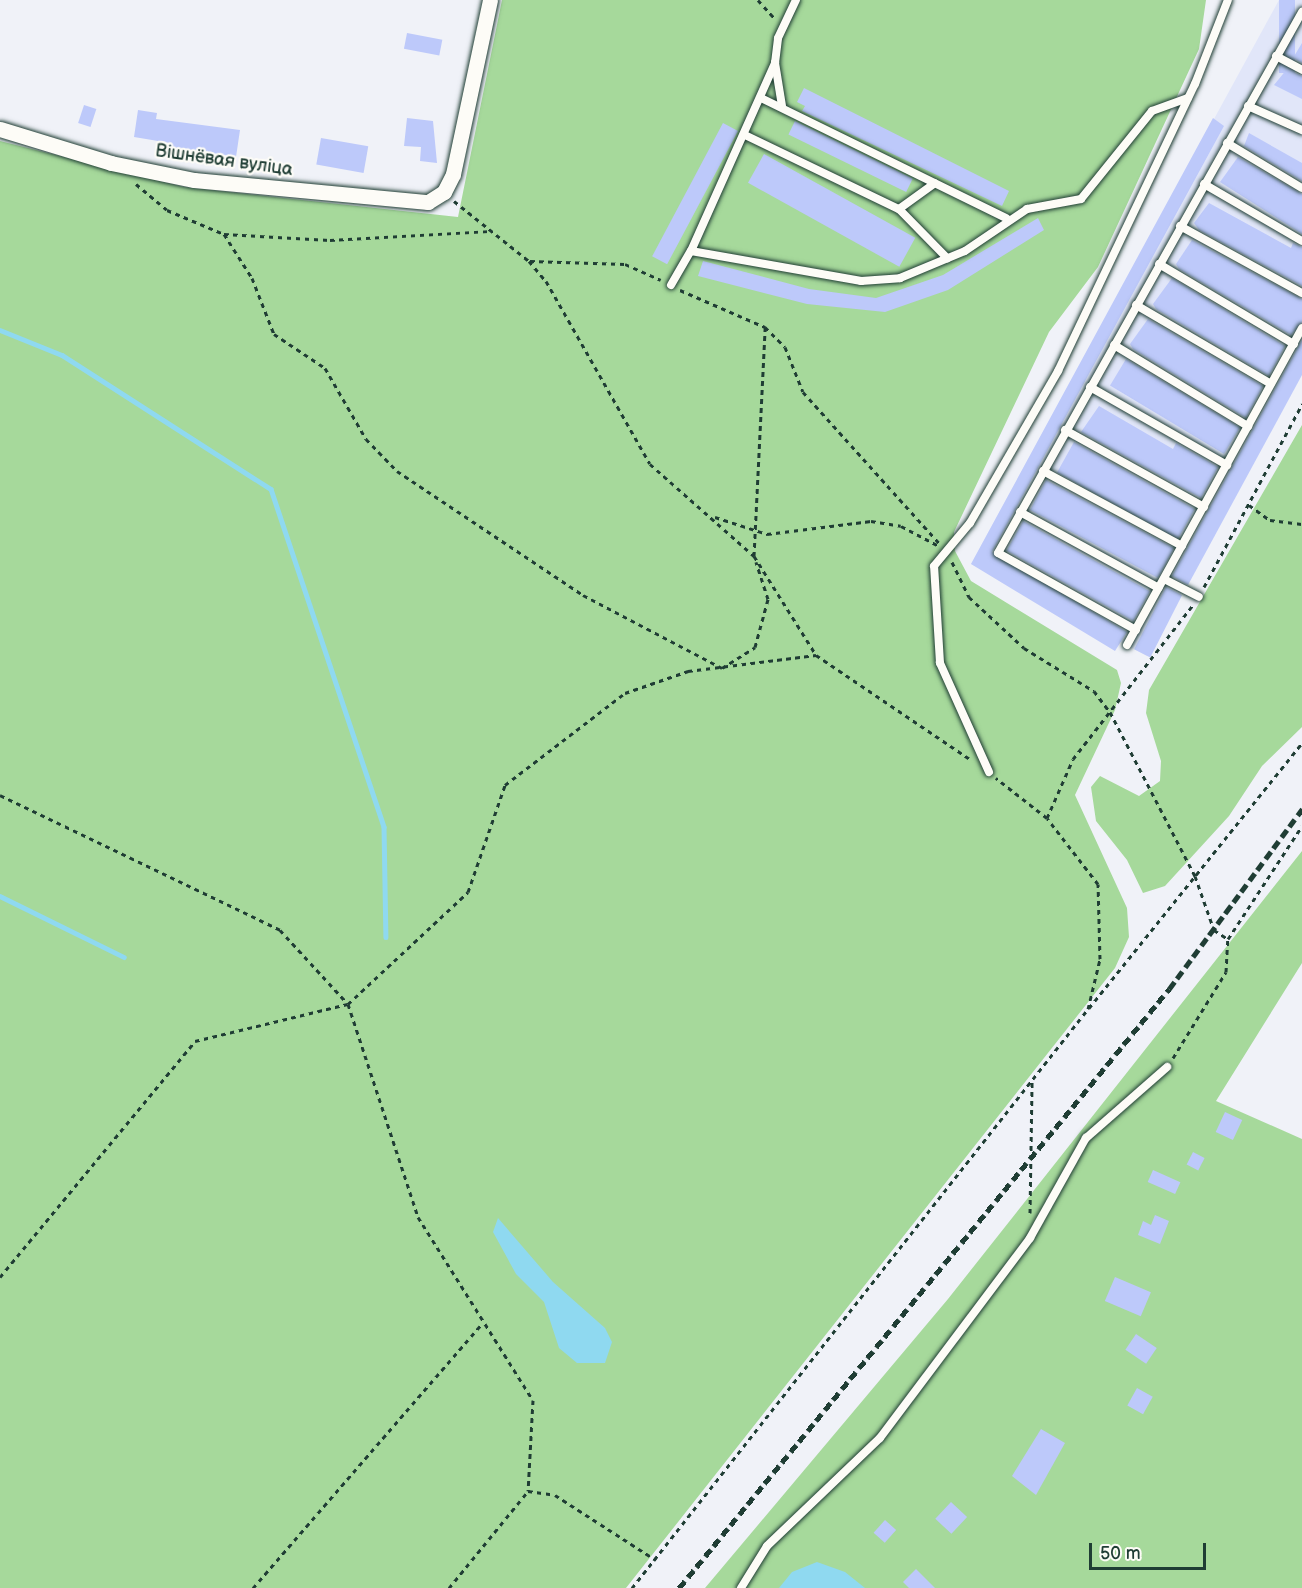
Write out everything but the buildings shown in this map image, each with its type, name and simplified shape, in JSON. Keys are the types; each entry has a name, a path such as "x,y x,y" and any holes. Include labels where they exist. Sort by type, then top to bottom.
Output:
{"street":[{"path":"444,192 453,174 490,0"},
{"name":"Вішнёвая вуліца","path":"0,129 111,163 225,184 417,202 444,192"}],"lane":[{"path":"671,285 691,251 747,136 775,63 782,27 796,0"},
{"path":"989,772 940,663 934,566 970,523 1058,371 1188,98 1228,0"},
{"path":"1136,630 998,553 1248,105 1301,16"},
{"path":"1276,56 1302,70"},
{"path":"775,63 782,106"},
{"path":"761,98 782,106 1006,218"},
{"path":"691,251 861,281 900,278 947,258 1006,218 1081,199 1152,111 1188,98"},
{"path":"1248,105 1302,129"},
{"path":"747,136 899,209 947,258"},
{"path":"1227,143 1302,188"},
{"path":"899,209 935,183"},
{"path":"1204,184 1302,242"},
{"path":"1180,226 1302,293"},
{"path":"1159,264 1294,344"},
{"path":"1136,305 1271,384"},
{"path":"1127,645 1302,328"},
{"path":"1114,345 1248,426"},
{"path":"1090,387 1227,465"},
{"path":"1065,430 1204,507"},
{"path":"1043,471 1182,546"},
{"path":"1020,512 1159,588"},
{"path":"1164,579 1199,597"},
{"path":"741,1588 767,1546 880,1438 1030,1238 1086,1138 1167,1067"}],"path":[{"path":"758,0 782,27"},
{"path":"111,163 167,210 224,234 330,240 489,231"},
{"path":"444,192 489,231 529,261 560,304 650,464 712,516 754,556 816,656 989,772 1047,818 1098,884 1100,959 1088,1009"},
{"path":"224,234 252,278 274,334 325,368 366,439 397,471 583,595 723,668"},
{"path":"529,261 625,264 765,327 785,347 803,392 946,551 969,597 1024,648 1094,691 1110,712 1195,876 1214,930 1228,939"},
{"path":"723,668 755,647 768,599 754,556 765,327"},
{"path":"1047,818 1073,759 1199,597 1302,404"},
{"path":"1249,506 1270,520 1302,524"},
{"path":"712,516 767,534 871,522 901,526 946,551"},
{"path":"0,1277 195,1041 348,1004 468,892 505,785 625,693 688,671 816,656"},
{"path":"632,1588 1032,1079 1302,743"},
{"path":"0,795 280,930 348,1004 418,1216 482,1325 533,1400 528,1491 449,1588"},
{"path":"1167,1067 1226,972 1228,939 1302,826"},
{"path":"1030,1238 1032,1079"},
{"path":"253,1588 482,1325"},
{"path":"528,1491 555,1495 656,1560"}],"shaded area":[{"path":"1279,0 1302,0 1302,373 1147,656 971,564"}],"green space":[{"path":"502,0 1206,0 1199,49 1098,267 1049,332 954,532 955,551 971,581 1117,670 1121,683 1115,710 1075,795 1127,908 1129,937 1115,968 626,1588 0,1588 0,141 184,187 458,217"},
{"path":"1302,425 1302,727 1262,766 1229,816 1165,886 1143,893 1127,860 1096,821 1091,787 1100,776 1139,796 1160,781 1161,761 1146,713 1149,690"},
{"path":"1302,851 1302,963 1216,1101 1302,1139 1302,1588 705,1588 948,1299"}],"water":[{"path":"498,1218 553,1282 605,1328 612,1342 605,1363 577,1363 559,1348 544,1302 516,1274 493,1232"},
{"path":"817,1562 845,1572 865,1588 779,1588 792,1572"}],"waterway":[{"path":"0,330 62,355 271,489 384,827 386,937"},
{"path":"0,896 124,957"}],"railway":[{"path":"679,1588 1169,989 1302,809"}]}
